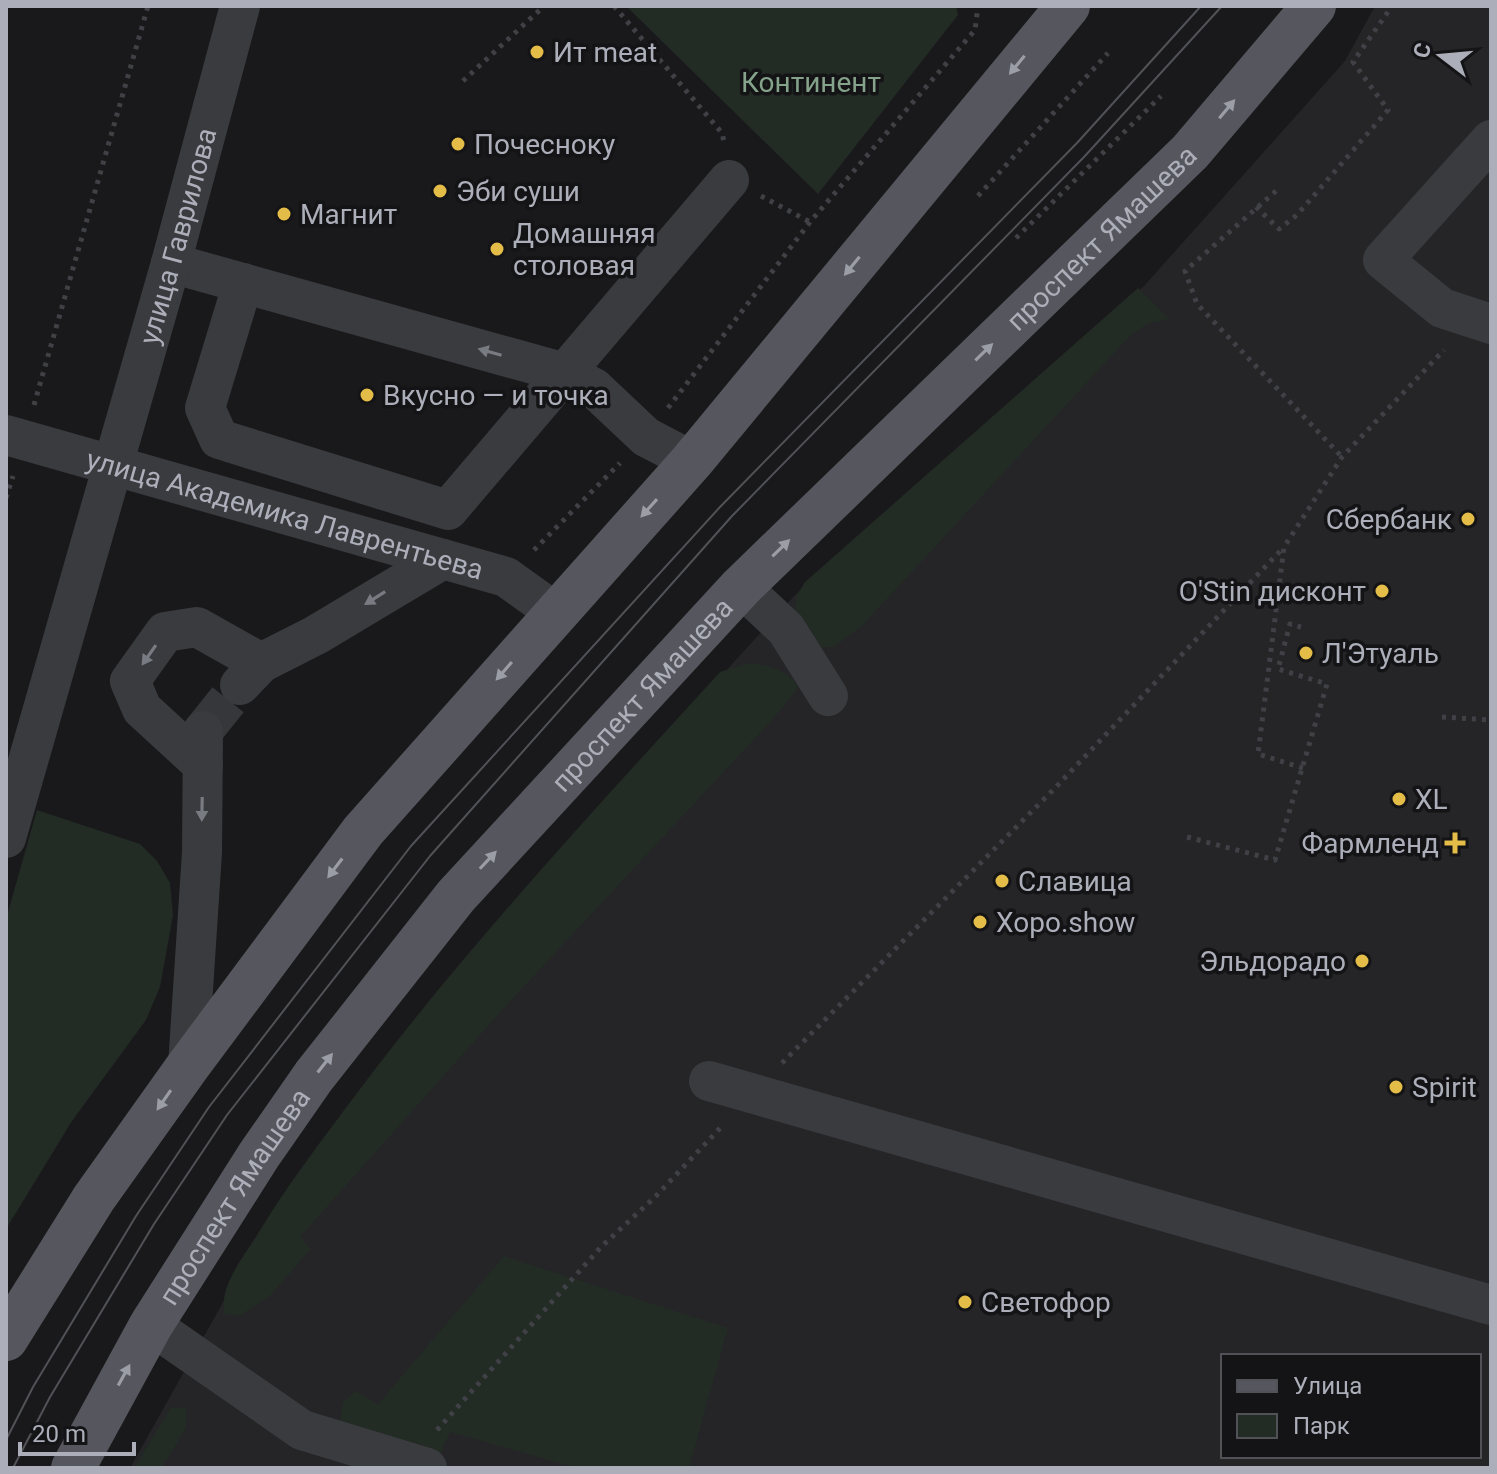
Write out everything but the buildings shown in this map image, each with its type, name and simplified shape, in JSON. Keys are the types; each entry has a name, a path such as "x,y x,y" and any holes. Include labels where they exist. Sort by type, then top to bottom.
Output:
{"main road":[{"path":"9,1327 94,1198 188,1066 363,831 692,461 1068,6"},
{"name":"проспект Ямашева","path":"73,1468 151,1325 259,1155 314,1076 446,908 741,587 1190,152 1314,6"}],"street":[{"name":"улица Гаврилова","path":"6,838 171,263 240,6"},
{"path":"1491,140 1383,260 1442,308 1491,324"},
{"path":"243,283 205,408 219,439 448,510 729,180"},
{"path":"171,263 565,373 594,388 646,437 692,461"},
{"path":"285,295 251,317 229,366 231,409 250,433 464,491"},
{"name":"улица Академика Лаврентьева","path":"15,437 506,577 556,613"},
{"path":"188,1066 201,866 203,748 142,709 130,681 165,632 197,627 250,674 443,559"},
{"path":"741,587 786,629 828,696"},
{"path":"709,1081 1491,1305"},
{"path":"151,1325 302,1430 418,1465"}],"path":[{"path":"6,498 15,437 148,6"},
{"path":"463,81 544,6"},
{"path":"614,6 722,133 729,180 810,222 975,30 978,6"},
{"path":"1256,207 1279,229 1297,215 1388,110 1353,62 1392,6"},
{"path":"978,196 1108,53"},
{"path":"1016,238 1161,96"},
{"path":"1276,191 1185,271 1197,304 1342,457"},
{"path":"418,1465 601,1247 656,1196 752,1093 1055,788 1284,547 1342,457 1444,350"},
{"path":"1284,547 1258,754 1303,768"},
{"path":"1187,837 1275,860 1327,684 1278,669 1290,624 1301,627"},
{"path":"1442,717 1491,720"}],"shaded area":[{"path":"1375,6 1491,6 1491,1468 130,1468 231,1288 495,924 795,595 1144,286 1345,61"}],"green space":[{"name":"Континент","path":"626,6 956,6 958,15 818,194"},
{"path":"1138,288 1169,319 1147,324 1130,336 861,627 834,647 821,647 794,611 797,595 805,582"},
{"path":"748,663 784,672 798,688 774,718 506,1006 300,1237 311,1249 270,1296 239,1316 225,1314 225,1293 240,1260 308,1159 402,1034 535,876 720,672"},
{"path":"37,810 140,844 157,861 170,883 173,915 160,987 146,1020 72,1121 6,1229 6,919"},
{"path":"504,1256 728,1328 689,1468 577,1468 450,1432 439,1457 347,1431 340,1420 343,1402 355,1391 378,1404"},
{"path":"171,1407 186,1408 186,1428 162,1468 134,1468"}],"tunnel":[{"path":"203,731 240,685"}],"tram line":[{"path":"6,1440 33,1387 136,1216 209,1107 411,846 720,507 1077,143 1201,6"},
{"path":"13,1468 50,1397 154,1224 227,1115 430,856 732,516 1084,157 1222,6"}],"place":[{"name":"Ит meat","path":"537,52"},
{"name":"Почесноку","path":"458,144"},
{"name":"Эби суши","path":"440,191"},
{"name":"Магнит","path":"284,214"},
{"name":"Домашняя столовая","path":"497,249"},
{"name":"Вкусно — и точка","path":"367,395"},
{"name":"Сбербанк","path":"1468,519"},
{"name":"O'Stin дисконт","path":"1382,591"},
{"name":"Л'Этуаль","path":"1306,653"},
{"name":"XL","path":"1399,799"},
{"name":"Фармленд","path":"1455,843"},
{"name":"Славица","path":"1002,881"},
{"name":"Xopo.show","path":"980,922"},
{"name":"Эльдорадо","path":"1362,961"},
{"name":"Spirit","path":"1396,1087"},
{"name":"Светофор","path":"965,1302"}]}
